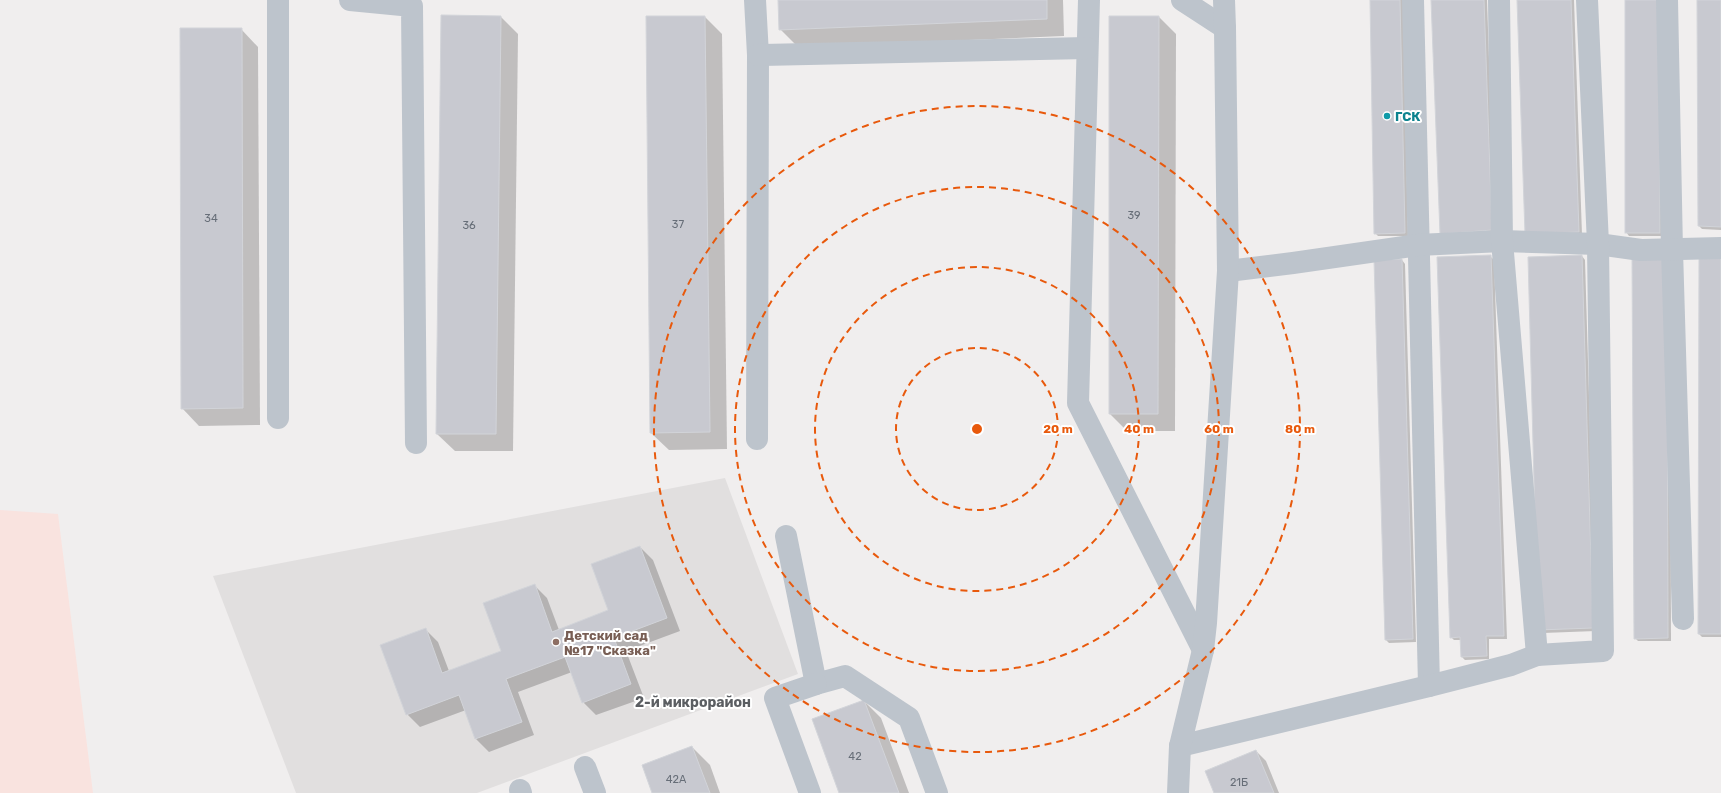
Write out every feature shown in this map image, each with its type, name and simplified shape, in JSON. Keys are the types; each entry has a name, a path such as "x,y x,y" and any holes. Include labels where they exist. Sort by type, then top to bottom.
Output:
{"street":[{"path":"278,0 278,418"},
{"path":"350,0 412,6 416,443"},
{"path":"755,0 758,55 758,439"},
{"path":"1089,0 1078,402 1203,650"},
{"path":"1182,0 1225,28"},
{"path":"1178,793 1180,746 1203,650 1228,271 1224,0"},
{"path":"1413,0 1429,686"},
{"path":"1499,0 1502,241 1537,656"},
{"path":"1180,746 1429,686 1510,665 1537,656 1603,651 1598,244 1587,0"},
{"path":"1667,0 1672,250 1683,619"},
{"path":"758,55 1087,48"},
{"path":"1228,271 1293,264 1418,245 1502,241 1598,244 1641,250 1721,248"},
{"path":"786,536 816,684"},
{"path":"810,793 775,698 845,676 909,718 937,793"},
{"path":"585,767 595,793"}],"shaded area":[{"path":"725,478 798,674 477,793 296,793 213,576"},
{"path":"0,510 58,514 93,793 0,793"}],"building":[{"path":"778,0 1047,0 1047,19 779,30"},
{"name":"ГСК","path":"1370,0 1400,0 1405,233 1374,234"},
{"path":"1431,0 1484,0 1492,230 1440,234"},
{"path":"1517,0 1571,0 1579,232 1525,234"},
{"path":"1625,0 1660,0 1660,233 1625,233"},
{"path":"1697,0 1721,0 1721,227 1698,226"},
{"path":"441,15 501,16 496,434 436,434"},
{"path":"646,16 705,16 710,432 650,433"},
{"path":"1109,16 1159,16 1158,414 1109,414"},
{"path":"180,28 242,28 243,408 181,409"},
{"path":"1699,254 1721,254 1721,634 1698,634"},
{"path":"1491,255 1504,636 1486,636 1487,656 1461,657 1460,637 1450,638 1437,257"},
{"path":"1582,255 1593,628 1538,630 1528,257"},
{"path":"1632,255 1667,255 1668,638 1634,639"},
{"path":"1402,259 1413,639 1385,640 1374,260"},
{"name":"Детский сад №17 \"Сказка\"","path":"640,546 667,618 614,638 631,684 582,703 565,657 506,679 522,722 475,739 459,695 406,715 380,645 426,628 442,673 501,651 483,603 535,584 552,632 608,610 591,564"},
{"path":"864,700 899,793 839,793 812,719"},
{"path":"692,746 710,793 652,793 642,765"},
{"path":"1256,750 1274,793 1214,793 1205,771"}],"place":[{"name":"ГСК","path":"1387,116"},
{"name":"Детский сад №17 \"Сказка\"","path":"556,642"}],"district":[{"name":"2-й микрорайон","path":"693,702"}]}
